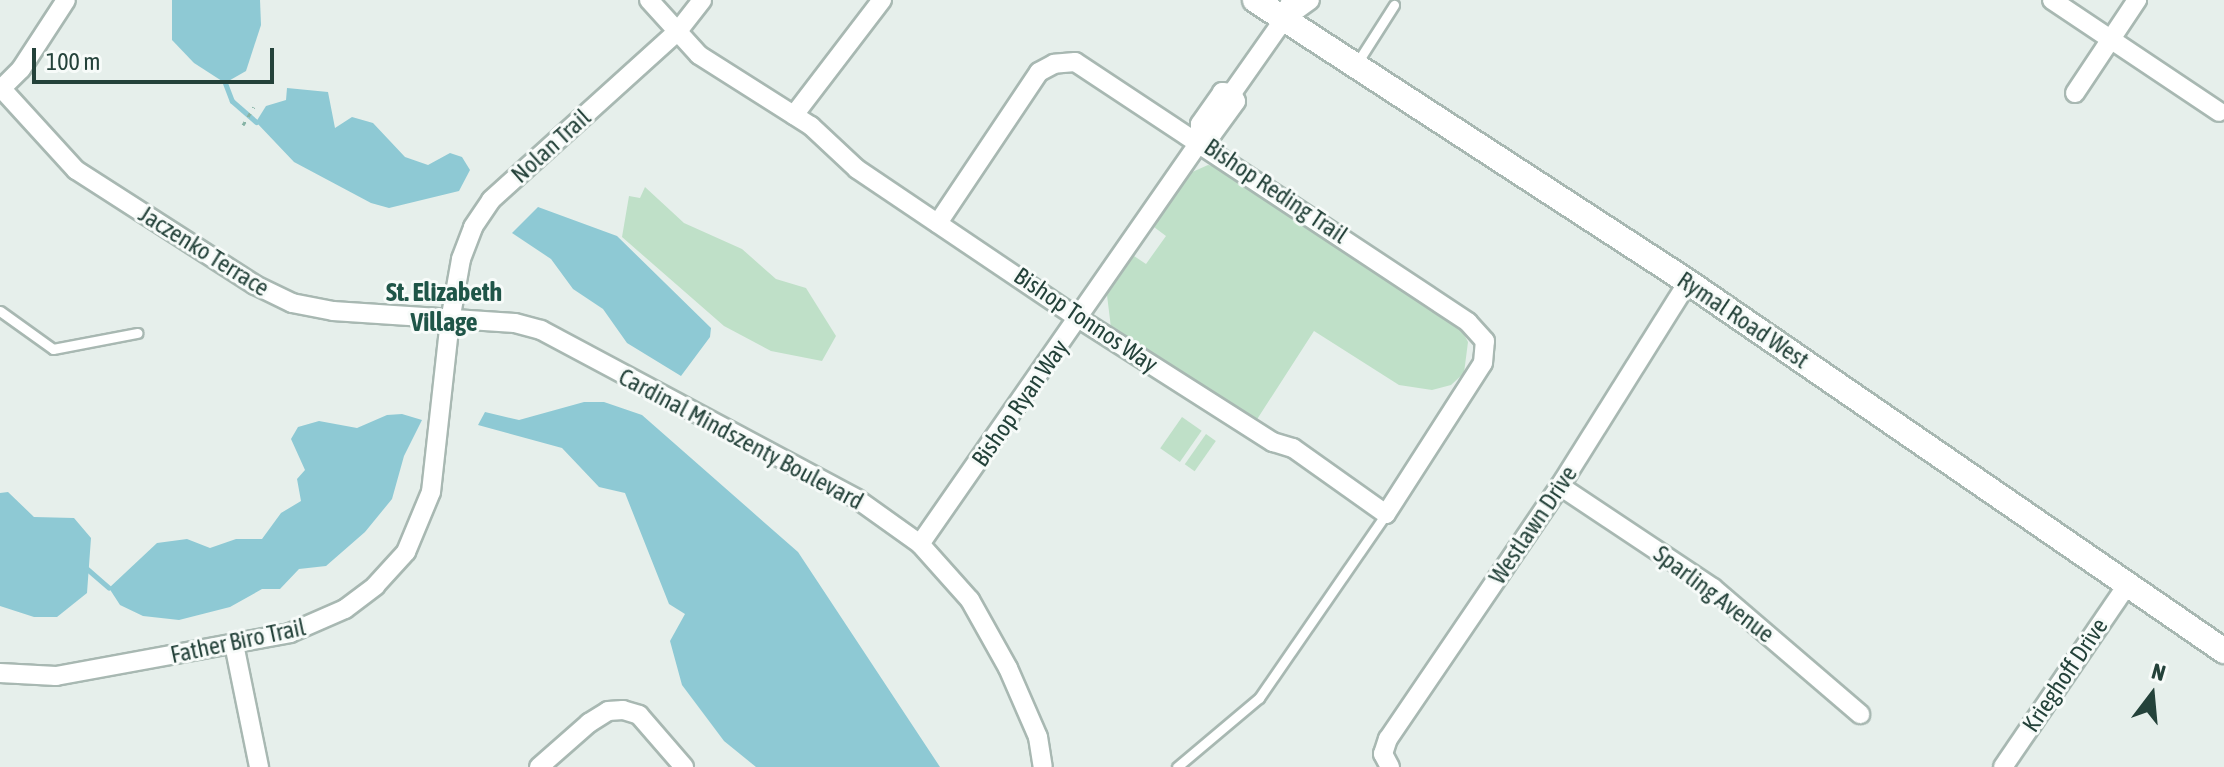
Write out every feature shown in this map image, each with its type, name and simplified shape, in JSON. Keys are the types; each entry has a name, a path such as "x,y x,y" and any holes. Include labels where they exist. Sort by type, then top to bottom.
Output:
{"main road":[{"name":"Rymal Road West","path":"1255,0 1288,10 1356,66 1688,282 2224,651"}],"street":[{"path":"1,90 66,0"},
{"name":"Bishop Tonnos Way","path":"649,0 699,55 743,87 794,115 857,169 1078,318 1273,442 1293,448 1386,514"},
{"name":"Nolan Trail","path":"450,321 461,259 491,200 678,31 702,0"},
{"path":"794,115 882,0"},
{"name":"Bishop Ryan Way","path":"920,544 1200,141 1213,133 1236,101 1232,93 1288,10 1310,0"},
{"path":"2052,0 2219,112"},
{"path":"2075,93 2137,0"},
{"name":"Bishop Reding Trail","path":"938,223 1027,88 1039,72 1054,64 1075,62 1200,141 1468,322 1485,341 1483,363 1386,514"},
{"name":"Jaczenko Terrace","path":"1,90 76,170 255,285 292,303 333,311 515,323 541,330"},
{"name":"Westlawn Drive","path":"1390,767 1383,754 1388,739 1560,486 1688,282"},
{"name":"Father Biro Trail","path":"0,673 56,676 234,644 290,633 345,609 406,552 431,492 450,321"},
{"name":"Cardinal Mindszenty Boulevard","path":"541,330 823,478 920,544 970,600 1008,668 1038,737 1043,767"},
{"name":"Sparling Avenue","path":"1560,486 1713,588 1860,714"},
{"name":"Krieghoff Drive","path":"2003,767 2128,584"},
{"path":"234,644 259,767"},
{"path":"539,767 589,723 608,711 623,710 639,715 684,767"}],"lane":[{"path":"1356,66 1394,5"},
{"path":"0,311 53,349 137,333"},
{"path":"1177,767 1259,698 1386,514"}],"path":[{"path":"243,125 254,107"}],"green space":[{"path":"1208,165 1223,168 1460,327 1468,342 1464,373 1451,385 1432,390 1399,385 1314,331 1254,424 1111,328 1107,295 1134,256 1146,264 1166,236 1154,227 1190,173"},
{"path":"645,187 684,223 742,249 776,279 806,288 836,336 822,361 771,351 724,326 622,237 629,196 640,198"},
{"path":"1182,417 1202,431 1180,462 1160,448"},
{"path":"1206,434 1216,441 1195,471 1185,464"}],"water":[{"path":"172,0 260,0 261,25 246,71 225,83 194,63 172,40"},
{"path":"287,88 328,92 335,128 352,117 373,123 405,157 428,165 450,153 462,157 470,170 459,191 389,208 371,203 294,162 256,122 266,106 286,100"},
{"path":"538,207 617,236 711,328 710,337 681,376 627,343 603,309 573,289 551,259 512,233"},
{"path":"584,402 604,402 642,415 798,552 940,767 756,767 724,741 682,685 670,641 685,614 669,604 625,493 599,487 562,448 478,425 485,412 519,420"},
{"path":"402,414 422,420 404,456 392,499 365,532 326,566 299,569 280,589 262,589 230,607 179,620 143,616 120,605 109,588 157,543 187,539 210,548 236,539 262,539 281,513 301,501 297,479 305,470 291,439 298,427 319,421 357,428 387,415"},
{"path":"8,492 34,517 74,518 91,538 87,593 57,617 34,617 0,606 0,493"}],"waterway":[{"path":"225,83 232,101 256,122"},
{"path":"86,568 109,588"}],"district":[{"name":"St. Elizabeth Village","path":"444,308"}]}
